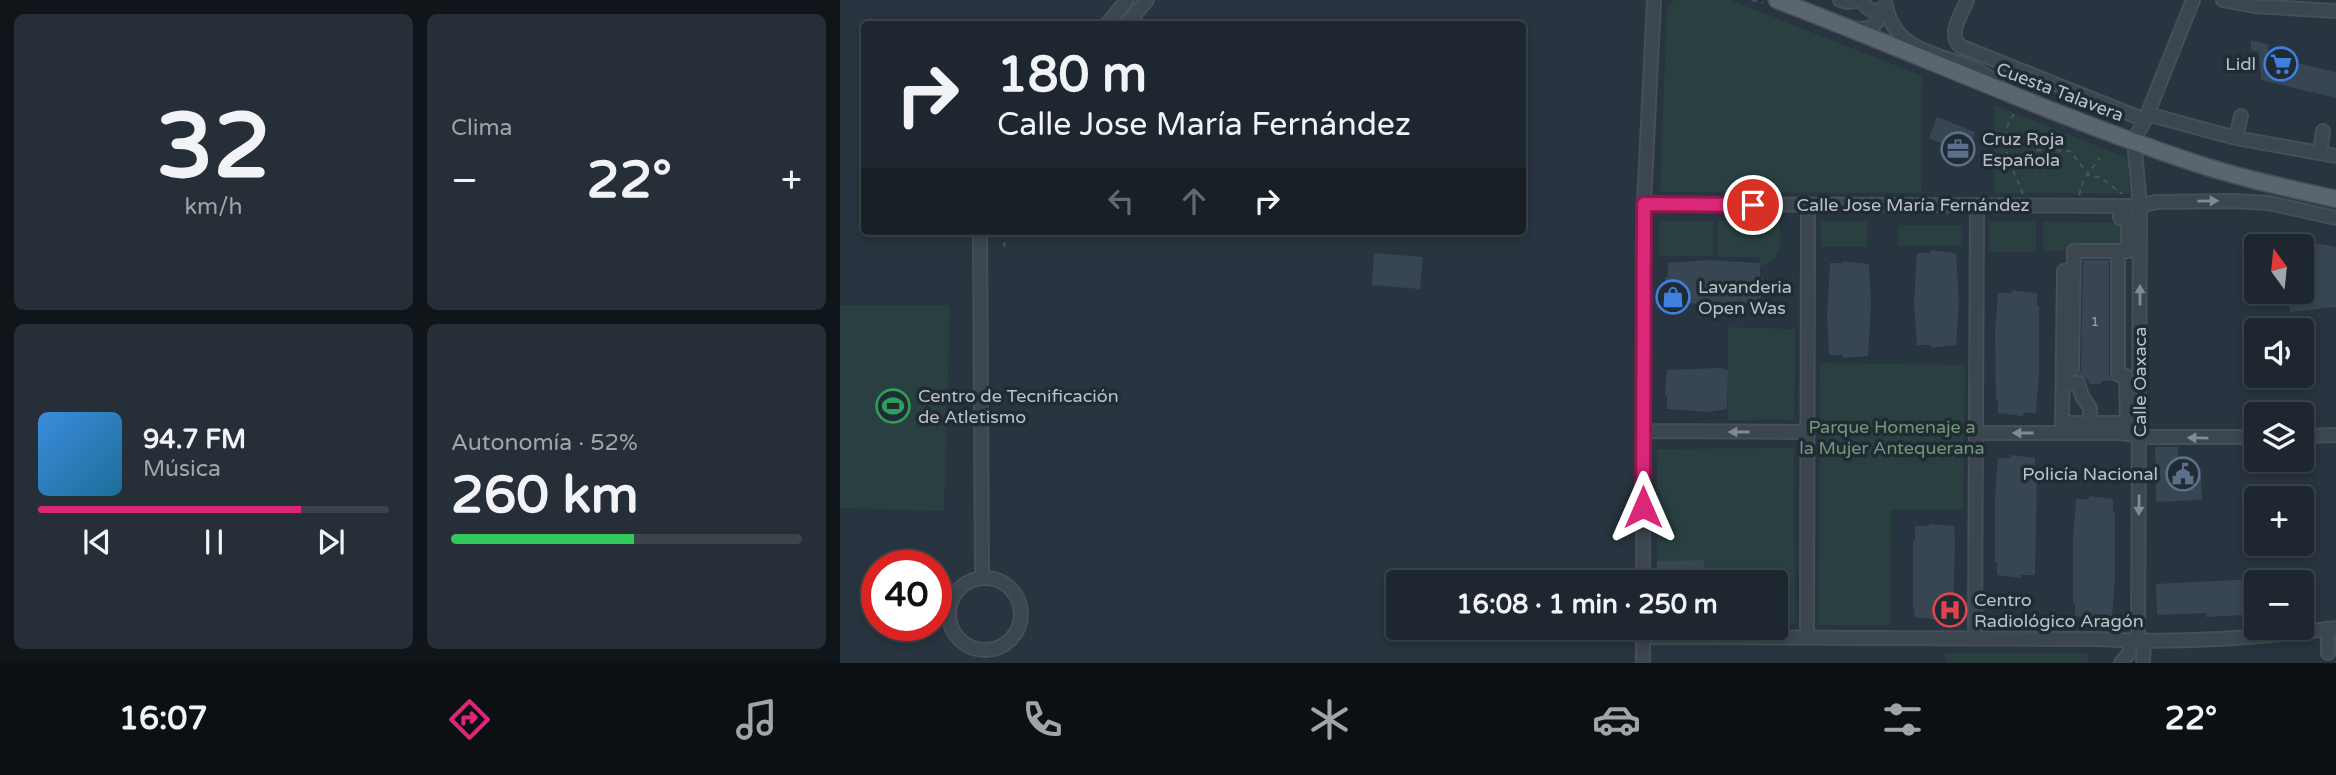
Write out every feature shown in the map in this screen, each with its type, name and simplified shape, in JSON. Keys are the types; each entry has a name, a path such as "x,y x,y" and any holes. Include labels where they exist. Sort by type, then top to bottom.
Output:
{"main road":[{"name":"Cuesta Talavera","path":"1777,0 2003,91 2192,162 2336,199"}],"street":[{"path":"1110,21 1127,0"},
{"path":"1130,21 1147,0"},
{"path":"1840,0 1862,0 1868,8 1884,5"},
{"name":"Cuesta Talavera","path":"1967,0 1953,34 1954,41 1960,46 2146,117 2236,138 2336,156"},
{"path":"2134,140 2146,117 2193,0"},
{"path":"2223,0 2254,6 2336,11"},
{"path":"1643,570 1644,204 1653,1"},
{"path":"1851,28 1865,29 1875,24 1884,5"},
{"path":"1884,5 1896,31 1908,43 1989,76 2003,91"},
{"path":"2236,138 2241,116"},
{"path":"2320,153 2323,131"},
{"name":"Calle Oaxaca","path":"2121,663 2137,642 2140,206 2134,140"},
{"name":"Calle Jose María Fernández","path":"1644,204 2140,206 2156,202 2259,202 2336,218"},
{"path":"1807,637 1808,205"},
{"path":"1975,638 1977,206"},
{"path":"2118,251 2118,375 2126,376 2127,423 2062,425 2068,304 2074,251 2118,251 2128,251 2128,218 2120,218 2120,206"},
{"path":"980,235 982,578"},
{"path":"2068,334 2072,369 2064,369 2063,384 2078,383 2081,396 2090,408 2091,425"},
{"path":"1643,431 1807,429"},
{"path":"1976,430 2121,433 2140,437 2244,437"},
{"path":"2314,436 2336,435"},
{"path":"982,578 1006,584 1020,604 1019,628 1003,646 991,650 967,646 951,629 948,618 953,596 961,587 982,578"},
{"path":"1788,637 2137,642 2293,634 2332,629 2328,653"},
{"path":"1643,640 1643,663"},
{"path":"2137,642 2143,660"}],"path":[{"path":"2014,114 2006,125 2004,137 2008,160 2023,193 2022,206"},
{"path":"2008,160 2037,150 2070,151 2089,174 2101,178 2122,194 2120,206"},
{"path":"2079,206 2084,179 2100,158"},
{"path":"1004,247 1006,235"},
{"path":"1807,429 1976,430"}],"green space":[{"path":"1675,0 1730,0 1922,76 1921,193 1660,192 1667,6"},
{"path":"1994,105 2128,158 2129,194 1994,193"},
{"path":"1659,221 1713,221 1713,256 1659,256"},
{"path":"1718,221 1780,221 1777,255 1760,266 1759,257 1718,257"},
{"path":"1821,222 1867,222 1867,247 1821,247"},
{"path":"1989,222 2036,222 2036,252 1989,252"},
{"path":"2043,222 2124,223 2124,251 2043,251"},
{"path":"1898,225 1962,225 1962,246 1898,246"},
{"name":"Centro de Tecnificación de Atletismo","path":"840,305 950,305 944,511 840,508"},
{"path":"1728,327 1795,329 1794,420 1728,420"},
{"name":"Parque Homenaje a la Mujer Antequerana","path":"1820,363 1965,365 1963,510 1891,510 1890,625 1818,625"},
{"path":"1794,448 1795,624 1788,624 1788,570 1704,570 1704,560 1657,561 1657,449"},
{"path":"1945,653 2087,653 2088,663 1946,663"}],"building":[{"name":"Lidl","path":"2251,40 2269,45 2267,56 2336,72 2336,98 2261,80 2259,52 2251,50"},
{"path":"1937,117 1975,132 1966,154 1929,138"},
{"path":"2314,243 2336,247 2336,307 2290,312 2289,304 2314,304"},
{"path":"1931,250 1956,253 1959,304 1956,345 1931,348 1931,345 1917,345 1914,304 1917,253 1931,253"},
{"path":"1374,253 1423,257 1420,289 1372,285"},
{"path":"1709,260 1760,263 1760,277 1763,277 1760,302 1719,305 1668,302 1665,277 1668,277 1668,263"},
{"path":"2083,260 2109,260 2109,375 2112,381 2101,381 2101,384 2089,384 2089,381 2079,374"},
{"path":"1843,261 1869,264 1871,304 1868,356 1843,358 1843,355 1829,355 1827,315 1830,263"},
{"path":"2012,290 2037,293 2039,306 2036,413 2023,413 2023,416 1998,413 1996,400 1995,333 1998,293 2012,293"},
{"path":"1667,370 1728,370 1727,409 1708,412 1667,409"},
{"path":"2155,447 2178,447 2179,476 2201,476 2202,500 2156,502"},
{"path":"2011,455 2035,458 2037,472 2035,575 2021,575 2021,578 1997,575 1995,562 1998,458 2011,458"},
{"path":"2089,496 2113,499 2113,513 2115,512 2112,616 2099,616 2099,619 2075,616 2073,603 2076,499 2089,499"},
{"path":"1915,526 1954,526 1953,617 1940,617 1940,620 1915,617 1913,604"},
{"path":"1704,560 1704,570 1657,570 1657,561"},
{"path":"2244,580 2244,615 2157,615 2156,584"}],"place":[{"name":"Lidl","path":"2281,64"},
{"name":"Cruz Roja Española","path":"1958,149"},
{"name":"Lavanderia Open Was","path":"1673,297"},
{"name":"Centro de Tecnificación de Atletismo","path":"893,406"},
{"name":"Policía Nacional","path":"2183,474"},
{"name":"Centro Radiológico Aragón","path":"1950,610"}],"route":[{"path":"1643,507 1644,204 1753,205"}]}
